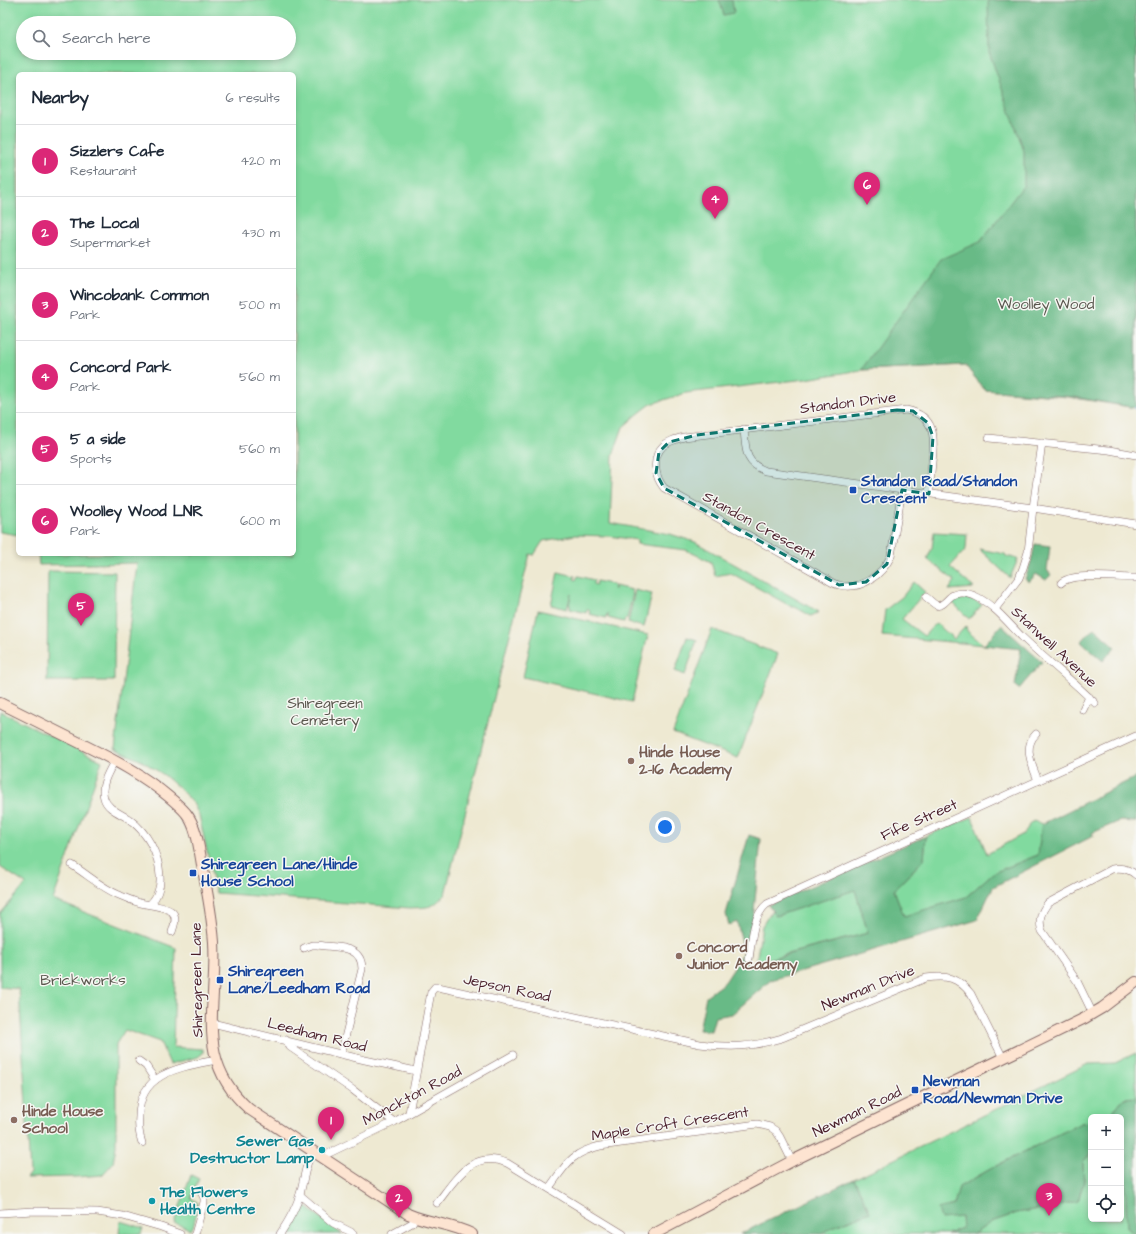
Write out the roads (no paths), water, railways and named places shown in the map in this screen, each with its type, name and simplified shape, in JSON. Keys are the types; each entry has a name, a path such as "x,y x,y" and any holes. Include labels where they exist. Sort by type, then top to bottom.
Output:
{"street":[{"name":"Standon Drive","path":"744,429 897,410 913,411 928,423 934,437 929,494"},
{"path":"744,429 749,459 757,468 766,471 1033,508 1136,524"},
{"name":"Standon Crescent","path":"744,429 684,437 669,442 663,446 656,459 655,466 658,481 664,488 839,585 858,585 866,582 881,572 887,564 891,556 902,490"},
{"path":"989,438 1109,450 1136,455"},
{"path":"995,609 1014,585 1023,568 1028,552 1042,443"},
{"path":"1062,583 1064,580 1076,577 1136,578"},
{"name":"Stanwell Avenue","path":"926,597 935,605 942,604 953,595 960,593 968,593 978,597 995,609 1023,638 1095,703"},
{"path":"1083,710 1089,697"},
{"name":"Shiregreen Lane","path":"0,703 115,760 158,788 186,812 191,821 200,854 210,904 214,942 212,1023 213,1047 216,1060 224,1079 237,1098 249,1109 312,1152 408,1214 415,1218 456,1227 472,1234"},
{"path":"1036,734 1030,741 1028,751 1038,781"},
{"name":"Fife Street","path":"749,959 753,931 757,918 763,907 767,904 1136,736"},
{"path":"115,760 108,773 102,792 106,803 135,824 148,839 154,849 158,860 160,881 154,900 150,904"},
{"path":"72,865 119,895 172,912 175,920 172,932"},
{"path":"1093,1014 1077,981 1042,931 1040,917 1048,903 1112,869 1126,869 1132,871 1136,875"},
{"path":"304,948 317,946 350,949 358,954 360,958 362,969 341,1054"},
{"name":"Newman Drive","path":"700,1044 725,1046 763,1044 782,1038 926,978 948,976 965,985 1003,1058"},
{"name":"Newman Road","path":"654,1234 792,1161 1093,1014 1136,982"},
{"name":"Jepson Road","path":"409,1113 431,992 435,987 700,1044"},
{"name":"Leedham Road","path":"212,1023 416,1071"},
{"path":"286,1040 290,1047 353,1090 394,1122"},
{"name":"Monckton Road","path":"321,1158 394,1122 513,1055"},
{"path":"142,1143 139,1136 139,1104 145,1092 155,1080 176,1069 216,1060"},
{"path":"138,1061 146,1066 155,1080"},
{"name":"Maple Croft Crescent","path":"549,1188 566,1165 579,1153 588,1149 600,1146 757,1124 770,1127 780,1137 792,1161"},
{"path":"280,1234 295,1209 312,1152"},
{"path":"437,1203 461,1173 473,1163 482,1160 500,1160 549,1188 623,1234"},
{"path":"195,1234 204,1202 202,1194"},
{"path":"300,1195 332,1223 353,1234"},
{"path":"0,1213 33,1211 96,1212 123,1216 180,1234"},
{"path":"392,1234 412,1223 415,1218"}],"place":[{"name":"Woolley Wood LNR","path":"867,205"},
{"name":"Concord Park","path":"715,219"},
{"name":"Standon Road/Standon Crescent","path":"853,490"},
{"name":"5 a side","path":"81,626"},
{"name":"Hinde House 2-16 Academy","path":"631,761"},
{"name":"Shiregreen Lane/Hinde House School","path":"193,873"},
{"name":"Concord Junior Academy","path":"679,956"},
{"name":"Shiregreen Lane/Leedham Road","path":"220,980"},
{"name":"Newman Road/Newman Drive","path":"915,1090"},
{"name":"Hinde House School","path":"14,1120"},
{"name":"Sizzlers Cafe","path":"331,1140"},
{"name":"Sewer Gas Destructor Lamp","path":"322,1150"},
{"name":"The Flowers Health Centre","path":"152,1201"},
{"name":"Wincobank Common","path":"1049,1216"},
{"name":"The Local","path":"399,1218"}],"park label":[{"name":"Woolley Wood","path":"1046,304"},
{"name":"Shiregreen Cemetery","path":"325,712"},
{"name":"Brickworks","path":"83,980"}]}
